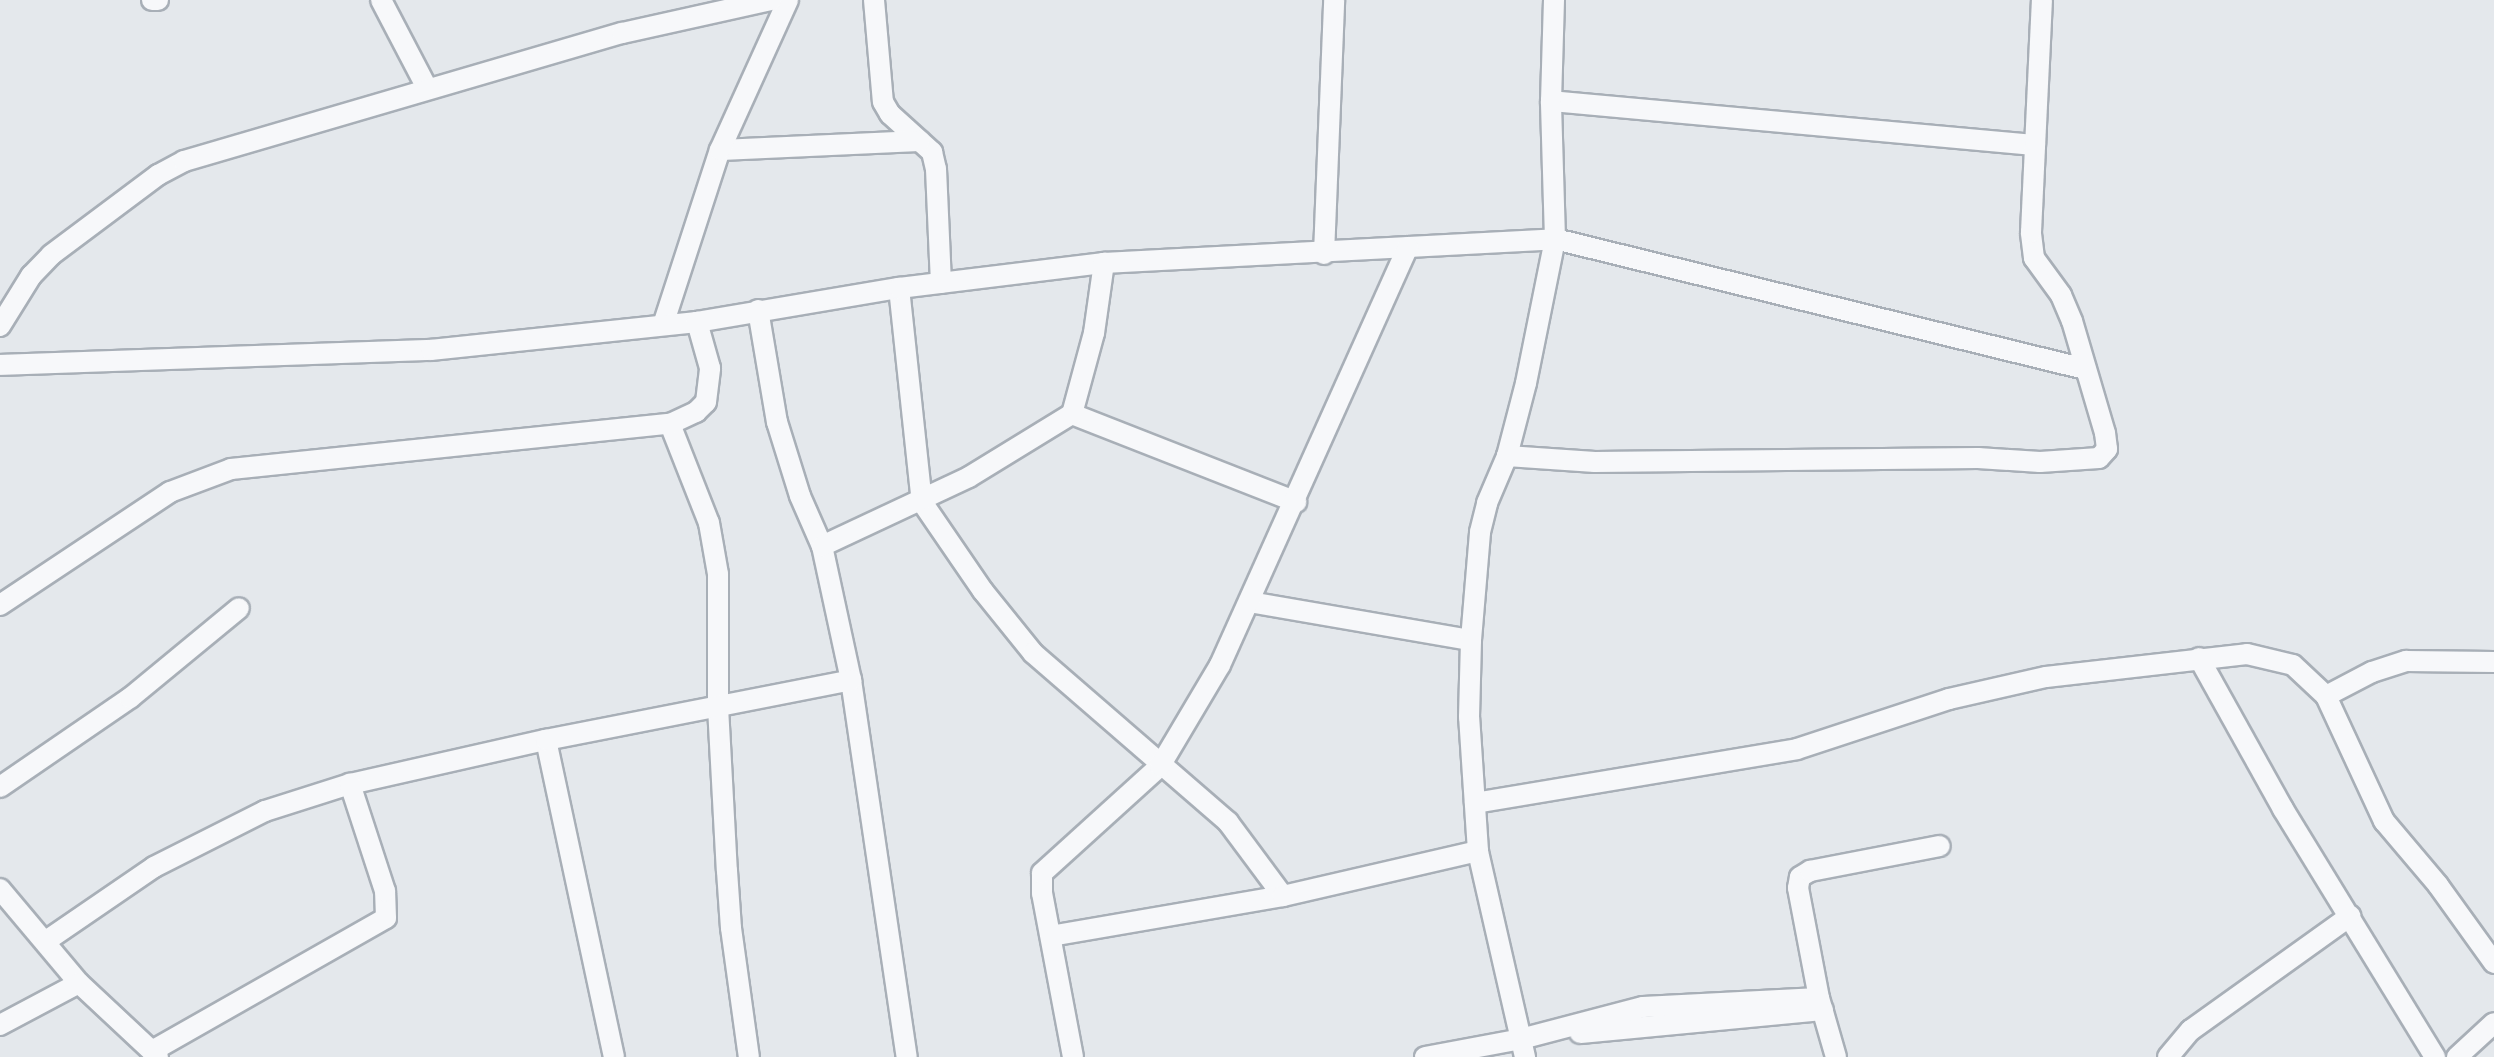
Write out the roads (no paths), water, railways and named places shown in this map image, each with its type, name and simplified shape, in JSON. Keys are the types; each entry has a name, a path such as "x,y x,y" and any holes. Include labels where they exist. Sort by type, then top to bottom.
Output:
{"street":[{"path":"152,0 158,0"},
{"path":"381,0 427,88"},
{"path":"0,326 31,276 51,255 158,175 184,161 427,88 622,33 771,0"},
{"path":"663,325 720,150 788,0"},
{"path":"874,0 883,102 890,114 932,152 936,169 941,283"},
{"path":"1324,254 1334,0"},
{"path":"1523,1048 1478,851 1469,717 1471,640 1480,532 1487,503 1507,456 1555,239 1551,101 1554,0"},
{"path":"1507,456 1596,462 2084,460 2099,458 2107,449 2061,294 2034,258 2035,145 2042,0"},
{"path":"1551,101 2035,145"},
{"path":"720,150 920,141"},
{"path":"0,365 420,351 697,322 899,288 1104,263 1324,254 1555,239 2085,369"},
{"path":"1073,1057 1042,873 1160,766 1220,665 1296,502 1408,247"},
{"path":"822,546 922,502 1022,447 1072,414 1094,333 1104,263"},
{"path":"899,288 922,502 1022,641 1160,766 1228,822 1283,896"},
{"path":"758,310 777,422 800,496 822,546 851,680 907,1057"},
{"path":"0,605 170,492 231,469 670,424 696,412 706,402 710,368 697,322"},
{"path":"1072,414 1296,502"},
{"path":"670,424 709,523 718,574 718,707 731,928 749,1057"},
{"path":"1250,602 1471,640"},
{"path":"0,787 130,698 239,608"},
{"path":"1475,803 1797,749 1949,699 2046,677 2228,653 2274,659 2293,665 2326,696 2384,821 2438,885 2494,963"},
{"path":"2199,658 2235,726 2435,1057"},
{"path":"2326,696 2372,672 2406,661 2494,662"},
{"path":"46,941 154,867 235,824 265,811 350,784 546,740 851,680"},
{"path":"546,740 614,1057"},
{"path":"0,889 79,983 155,1054 386,918 385,891 350,784"},
{"path":"1836,1057 1821,1004 1798,888 1800,877 1810,871 1940,846"},
{"path":"1051,936 1283,896 1478,851"},
{"path":"2168,1057 2192,1030 2350,916"},
{"path":"0,1025 79,983"},
{"path":"1425,1057 1523,1048 1643,1007 1821,1004"},
{"path":"2457,1057 2494,1023"}]}
